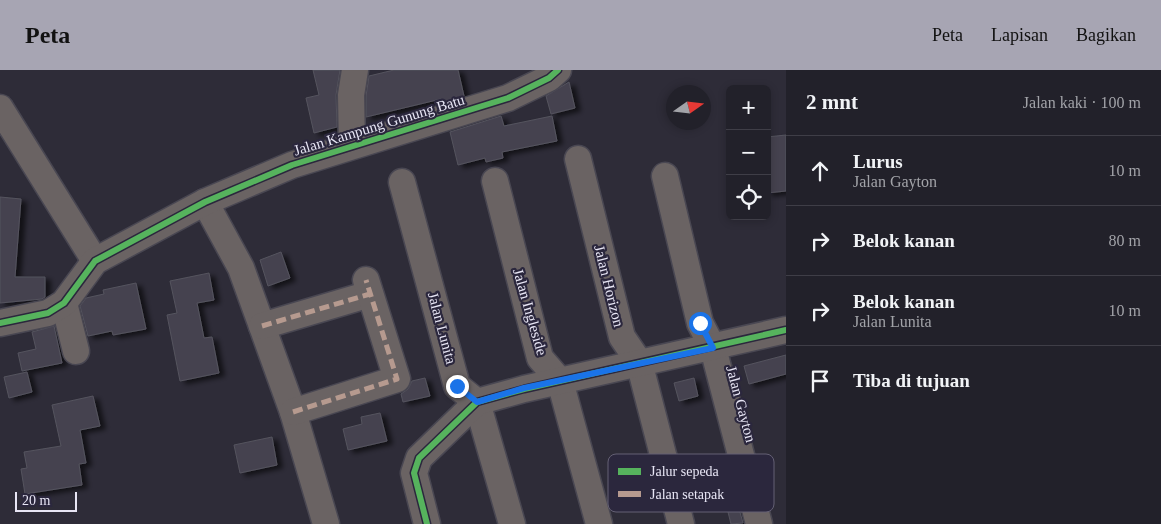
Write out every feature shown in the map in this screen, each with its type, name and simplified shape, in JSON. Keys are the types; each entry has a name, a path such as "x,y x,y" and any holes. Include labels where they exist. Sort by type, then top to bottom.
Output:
{"street":[{"path":"352,144 351,95 355,70"},
{"name":"Jalan Kampung Gunung Batu","path":"95,261 205,202 292,165 352,144 508,98 549,78 558,70"},
{"path":"0,108 95,261 64,303 48,313 0,323"},
{"name":"Jalan Horizon","path":"578,159 622,336 639,362 663,454"},
{"name":"Jalan Gayton","path":"665,176 700,323 713,348 741,454"},
{"name":"Jalan Ingleside","path":"495,181 540,358 560,381 599,524"},
{"name":"Jalan Lunita","path":"402,182 457,386 477,402"},
{"path":"205,202 241,268 293,412 326,524"},
{"path":"262,326 368,287 397,379 293,412"},
{"path":"64,303 76,351"},
{"path":"427,524 414,473 419,458 477,402 639,362 713,348 786,331"},
{"path":"477,402 512,524"}],"building":[{"path":"313,70 340,70 336,95 337,127 314,133 306,98 319,95"},
{"path":"394,70 458,70 464,96 442,103 441,99 366,117 366,96 369,76"},
{"path":"569,82 575,108 551,114 546,96"},
{"path":"501,116 504,126 552,116 557,141 502,152 503,158 486,162 485,158 458,165 450,132"},
{"path":"786,135 786,191 771,193 771,137"},
{"path":"0,197 21,199 15,277 45,277 45,297 42,299 0,303"},
{"path":"281,252 290,278 268,286 260,260"},
{"path":"209,273 214,300 197,303 204,338 212,337 219,373 180,381 167,315 177,313 170,281"},
{"path":"136,283 146,329 113,335 112,331 88,336 80,306 86,298 104,294 103,290"},
{"path":"54,326 62,363 22,371 18,353 36,349 32,332"},
{"path":"786,355 786,374 749,384 744,366"},
{"path":"27,372 32,392 9,398 4,377"},
{"path":"425,378 430,396 403,402 401,394 408,389 412,381"},
{"path":"694,378 698,396 679,401 674,383"},
{"path":"93,396 100,426 80,430 86,463 79,464 82,485 25,494 21,469 27,468 24,452 61,446 52,405"},
{"path":"380,413 387,441 348,450 343,429 362,424 361,417"},
{"path":"272,437 277,465 240,473 234,445"},
{"path":"728,512 740,512 743,523 731,524"}],"marked path":[{"path":"293,412 397,379 366,280"},
{"path":"262,326 370,294"}],"cycle path":[{"path":"0,323 48,313 64,303 95,261 205,202 292,165 508,98 549,78 558,70"},
{"path":"427,524 414,473 419,458 477,402 524,389 786,330"}],"route":[{"path":"457,386 477,402 524,388 639,362 713,348 700,323"}]}
